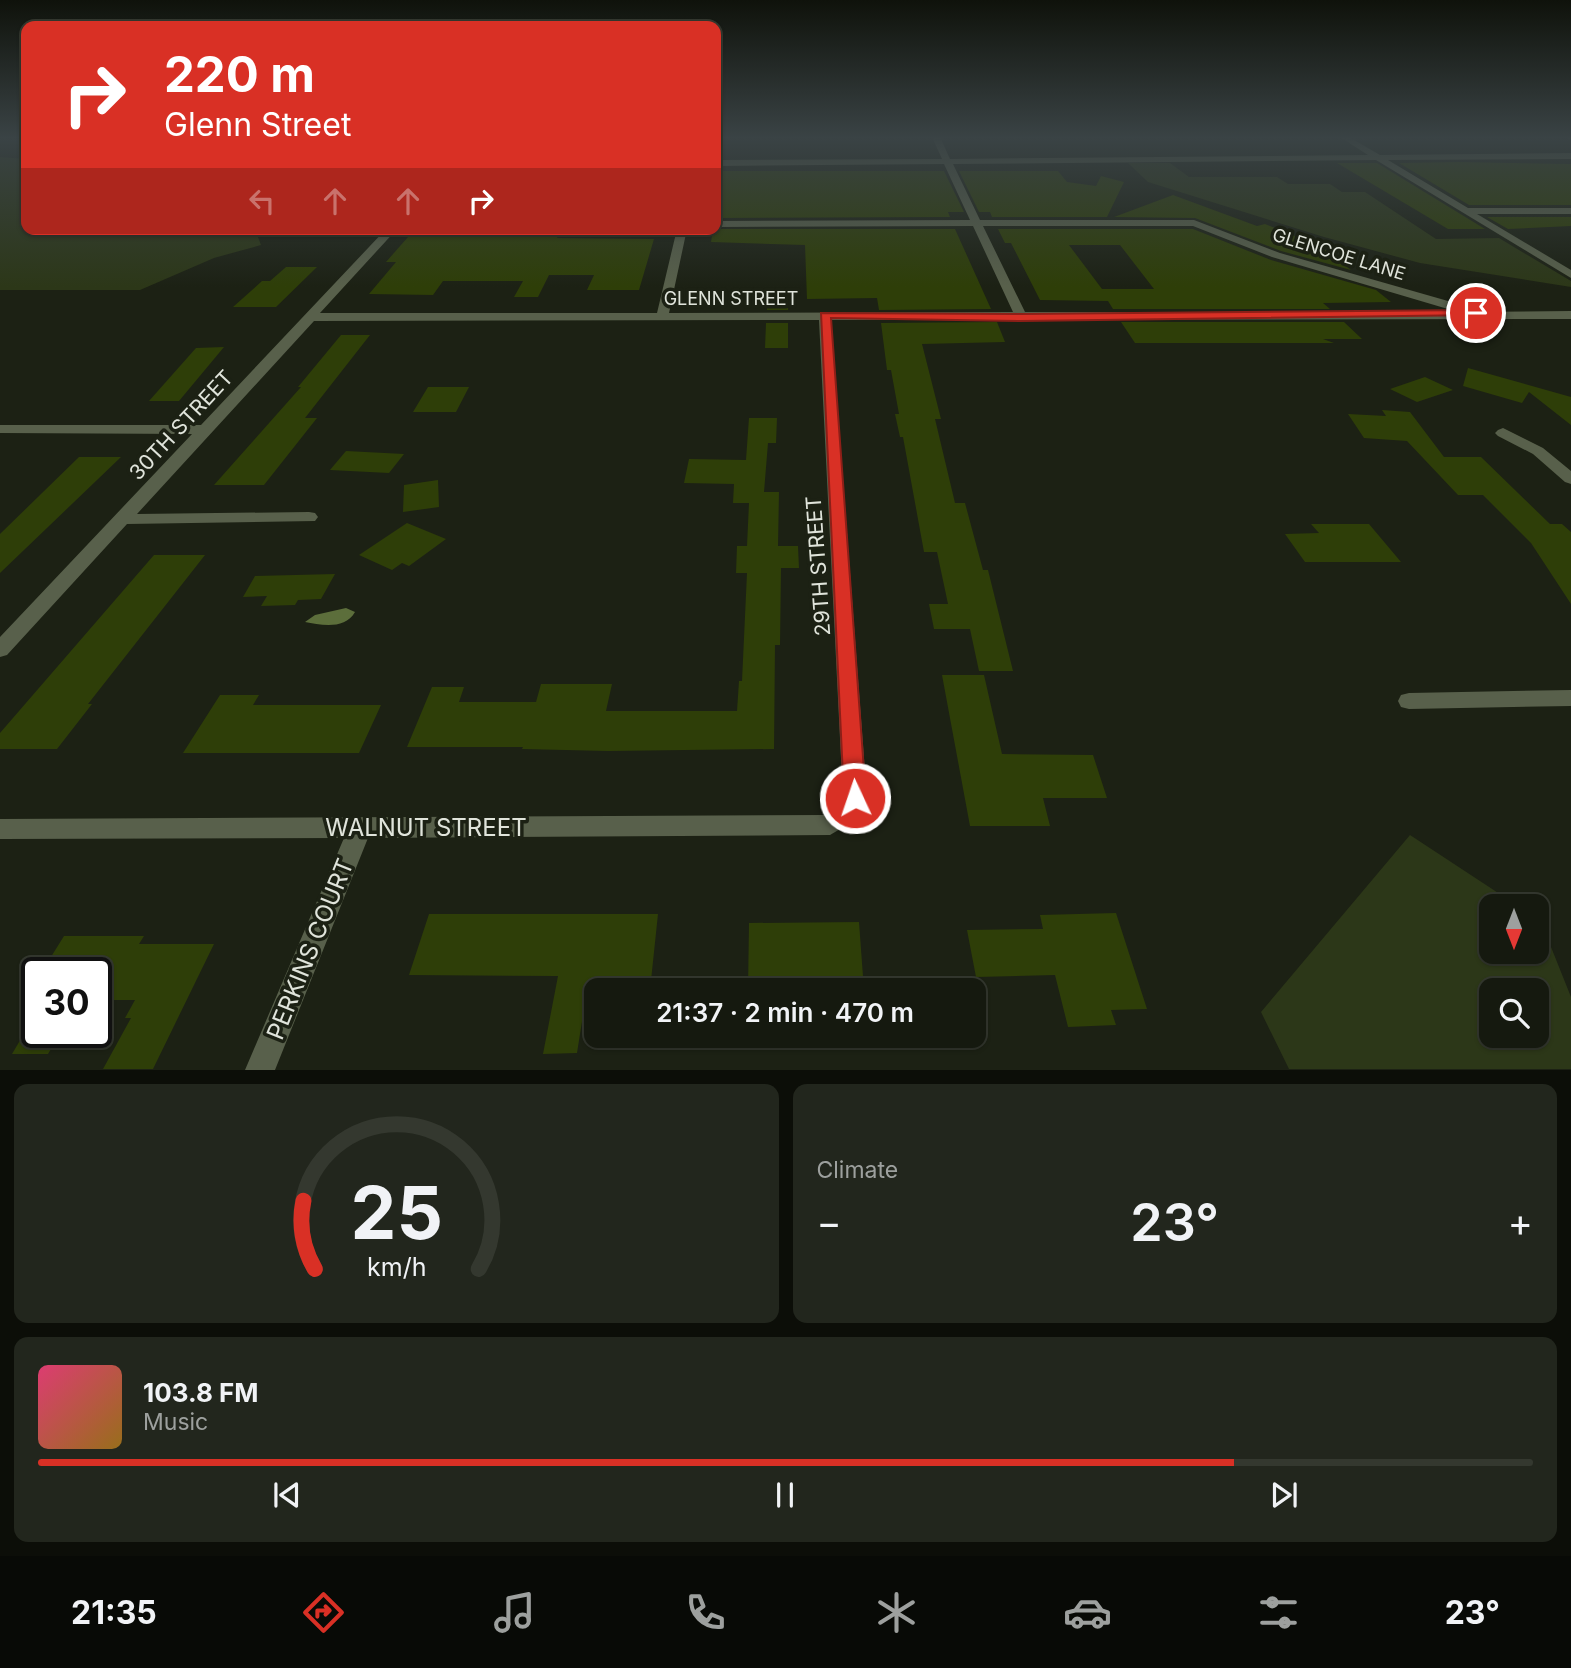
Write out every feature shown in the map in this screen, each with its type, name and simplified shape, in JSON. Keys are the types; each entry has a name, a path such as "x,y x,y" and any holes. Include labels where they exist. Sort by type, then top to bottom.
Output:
{"street":[{"path":"960,187 1021,317"},
{"path":"1425,187 1571,275"},
{"path":"1464,211 1571,211"},
{"path":"721,224 977,223"},
{"name":"GLENCOE LANE","path":"977,223 1194,223 1276,255 1476,313"},
{"name":"30TH STREET","path":"0,650 386,235"},
{"path":"662,316 681,235"},
{"name":"GLENN STREET","path":"310,317 1021,317 1476,313 1571,315"},
{"name":"29TH STREET","path":"825,315 855,798 848,813"},
{"path":"0,429 205,430"},
{"path":"1503,433 1538,452 1571,479"},
{"path":"122,519 309,517"},
{"path":"1409,701 1571,698"},
{"name":"WALNUT STREET","path":"0,829 830,825 848,813"},
{"name":"PERKINS COURT","path":"260,1069 360,828"}],"shaded area":[{"path":"0,187 21,187 21,235 257,235 261,245 214,258 140,290 0,290"},
{"path":"1164,187 1334,187 1342,192 1365,192 1436,239 1499,238 1571,281 1571,287 1420,263 1324,237"},
{"path":"346,608 355,612 345,622 325,625 305,622 315,615"},
{"path":"1410,835 1500,894 1479,894 1479,964 1549,964 1549,942 1571,997 1571,1069 1289,1069 1261,1012"}],"building":[{"path":"721,187 952,187 964,212 948,212 950,217 721,218"},
{"path":"967,187 1122,187 1107,217 992,217 990,212 979,212"},
{"path":"1377,187 1416,187 1485,229 1448,229"},
{"path":"1439,187 1571,187 1571,205 1469,205"},
{"path":"1173,195 1257,226 1265,224 1320,246 1351,270 1281,251 1195,218 1114,217"},
{"path":"1487,217 1571,217 1571,226 1508,229"},
{"path":"721,229 955,229 991,309 879,310 877,298 807,299 805,245 711,242 712,235 721,235"},
{"path":"998,229 1193,229 1271,260 1376,290 1391,302 1323,303 1330,309 1113,309 1108,301 1040,300 1011,243 1005,243","holes":["1069,245 1120,245 1154,289 1102,289"]},
{"path":"559,235 557,238 654,239 639,290 587,290 594,275 549,275 538,297 514,297 523,281 443,281 433,295 369,294 396,262 386,262 408,237"},
{"path":"286,267 317,267 276,307 233,307 262,281 270,281"},
{"path":"767,290 788,290 788,310 767,310"},
{"path":"997,322 1005,342 922,344 941,419 935,419 955,503 965,503 983,570 988,570 1013,671 979,671 970,629 934,629 929,604 948,604 937,552 924,552 903,437 900,437 895,414 899,414 891,370 887,370 881,323"},
{"path":"1121,322 1344,322 1362,339 1323,339 1334,343 1135,343"},
{"path":"766,323 788,323 788,348 765,348"},
{"path":"341,335 370,335 305,418 317,418 264,485 214,485 301,387 298,387"},
{"path":"224,347 179,401 149,401 196,348"},
{"path":"1468,368 1571,397 1571,425 1529,392 1522,403 1463,386"},
{"path":"1425,377 1453,390 1417,402 1390,389"},
{"path":"428,387 469,387 456,412 413,412"},
{"path":"1382,410 1410,412 1444,457 1481,457 1550,524 1562,524 1571,532 1571,604 1531,543 1483,495 1458,495 1407,441 1364,438 1348,414 1386,416"},
{"path":"749,418 777,418 776,443 768,443 764,492 779,492 778,546 798,546 799,568 781,568 780,645 775,645 774,749 608,751 522,749 523,747 407,747 432,687 464,687 459,702 536,702 541,684 612,684 606,711 737,711 739,681 742,681 747,573 736,573 737,546 747,546 749,503 733,503 734,484 684,483 689,459 746,460"},
{"path":"346,451 404,454 389,473 330,470"},
{"path":"79,457 121,457 0,573 0,534"},
{"path":"438,480 439,507 403,512 404,485"},
{"path":"407,523 446,539 409,566 402,563 392,570 359,555"},
{"path":"1311,524 1369,524 1401,562 1305,562 1285,534 1319,533"},
{"path":"154,555 205,555 88,704 92,704 57,749 0,749 0,733"},
{"path":"335,574 321,599 298,600 295,605 261,606 267,596 243,597 255,576"},
{"path":"942,675 984,675 1002,754 1093,755 1107,798 1043,798 1050,826 970,826"},
{"path":"220,695 259,695 253,705 381,705 359,753 183,753"},
{"path":"1116,913 1147,1009 1111,1010 1116,1025 1068,1027 1055,975 976,977 967,930 1043,929 1040,915"},
{"path":"429,914 658,914 651,978 584,978 584,1009 577,1053 543,1054 558,976 409,975"},
{"path":"859,922 863,978 748,978 749,923"},
{"path":"64,936 144,936 139,944 214,944 153,1069 103,1069 131,1018 125,1018 135,1000 112,1000 112,957 51,957"},
{"path":"21,1039 21,1048 52,1048 48,1054 12,1054"}],"route":[{"path":"855,798 825,315 1021,317 1476,313"}]}
